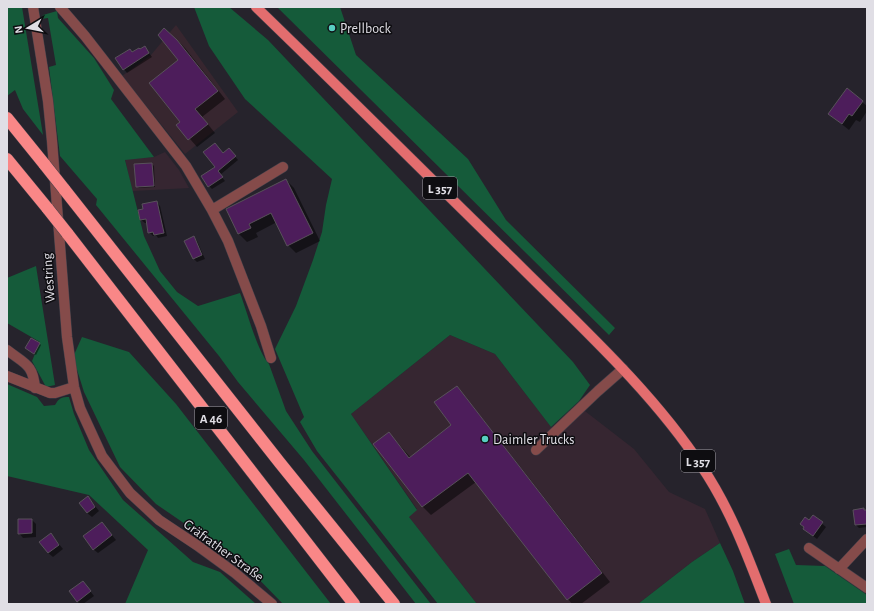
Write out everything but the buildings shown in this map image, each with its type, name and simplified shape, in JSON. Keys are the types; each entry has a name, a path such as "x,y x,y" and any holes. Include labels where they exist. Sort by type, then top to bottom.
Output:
{"highway":[{"name":"A 46","path":"7,118 280,463 392,601"},
{"name":"A 46","path":"7,159 67,233 354,604"}],"main road":[{"name":"L 357","path":"256,7 601,346 676,430 718,493 737,530 766,604"}],"street":[{"name":"Westring","path":"33,7 48,101 64,313 74,387 80,408 102,456 130,493 159,520"},
{"path":"60,7 85,36 186,166 228,241 261,326 271,358"},
{"path":"212,210 283,167"},
{"path":"7,350 31,369 34,377 35,388"},
{"path":"536,450 622,369"},
{"path":"7,376 50,393 55,393 74,387"},
{"name":"Gräfrather Straße","path":"159,520 235,573 272,604"},
{"path":"839,569 867,539"},
{"path":"809,548 867,588"}],"shaded area":[{"path":"176,25 238,112 185,154 122,76 151,55"},
{"path":"165,152 179,170 189,188 132,191 125,159 154,157"},
{"path":"450,335 495,354 555,432 581,408 634,449 669,492 705,509 720,543 692,562 638,604 477,604 408,516 417,509 351,414"}],"green space":[{"path":"7,7 22,7 43,135 23,109 15,90 7,96"},
{"path":"194,7 229,7 268,40 573,362 590,385 579,401 551,427 495,354 450,335 351,414 417,510 409,517 477,604 438,604 317,451 300,422 304,417 275,349 296,306 313,260 322,232 332,179 245,99 209,46"},
{"path":"277,7 340,7 356,55 468,159 506,220 615,328 609,335"},
{"path":"57,11 58,18 94,58 114,90 111,99 154,157 125,160 144,236 160,271 177,292 198,306 240,293 256,341 269,364 286,411 312,451 431,604 416,604 304,460 238,382 219,356 96,205 97,199 60,156 49,67 56,65 48,18 41,19 43,15"},
{"path":"36,266 55,385 46,387 32,361 40,342 7,323 7,278"},
{"path":"82,337 129,352 176,404 331,604 283,604 245,565 156,504 120,467 84,392 73,357"},
{"path":"7,384 37,397 44,406 55,405 60,398 69,397 74,414 89,450 123,500 193,562 220,572 256,604 125,604 148,550 89,495 7,476"},
{"path":"720,543 733,571 745,604 638,604 692,562"},
{"path":"789,549 796,565 825,566 867,595 867,604 794,604 775,554"}],"place":[{"name":"Prellbock","path":"332,28"},
{"name":"Daimler Trucks","path":"485,439"}]}
